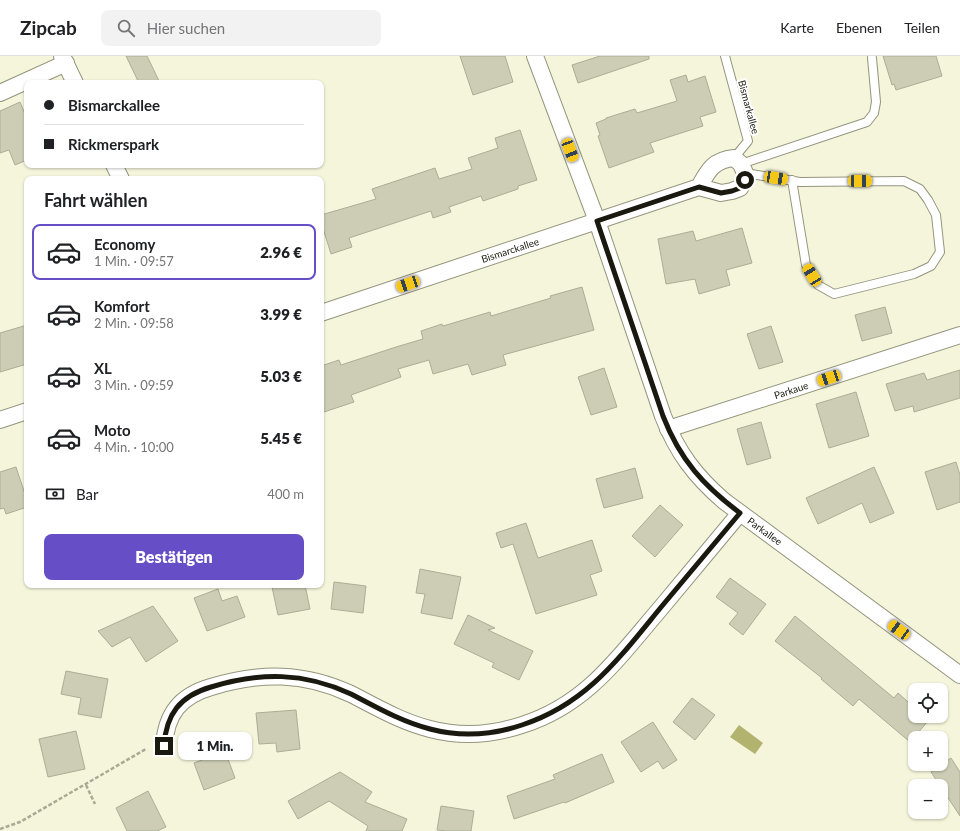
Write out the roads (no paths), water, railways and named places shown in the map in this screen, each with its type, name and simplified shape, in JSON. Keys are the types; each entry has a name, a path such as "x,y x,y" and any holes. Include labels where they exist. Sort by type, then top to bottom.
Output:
{"street":[{"name":"Parkallee","path":"535,56 597,221 668,429 681,454 698,477 740,513 960,675"},
{"path":"25,80 64,60 74,80"},
{"path":"0,93 24,81"},
{"path":"724,159 740,165 745,180 740,188 721,193 699,187 707,173 716,163 724,159"},
{"name":"Bismarckallee","path":"324,312 699,187"},
{"name":"Parkaue","path":"668,429 960,335"},
{"path":"0,420 24,412"},
{"path":"164,742 166,727 173,712 183,700 197,691 225,682 250,677 267,676 300,678 333,686 405,721 442,732 468,734 493,732 539,719 572,701 602,677 740,513"}],"lane":[{"name":"Bismarkallee","path":"724,56 748,142 740,165"},
{"path":"740,165 867,122 874,113 876,102 872,58"},
{"path":"740,165 800,182 904,181 920,189 936,215 940,252 931,266 914,274 834,294 818,285 806,265 792,180"}]}
